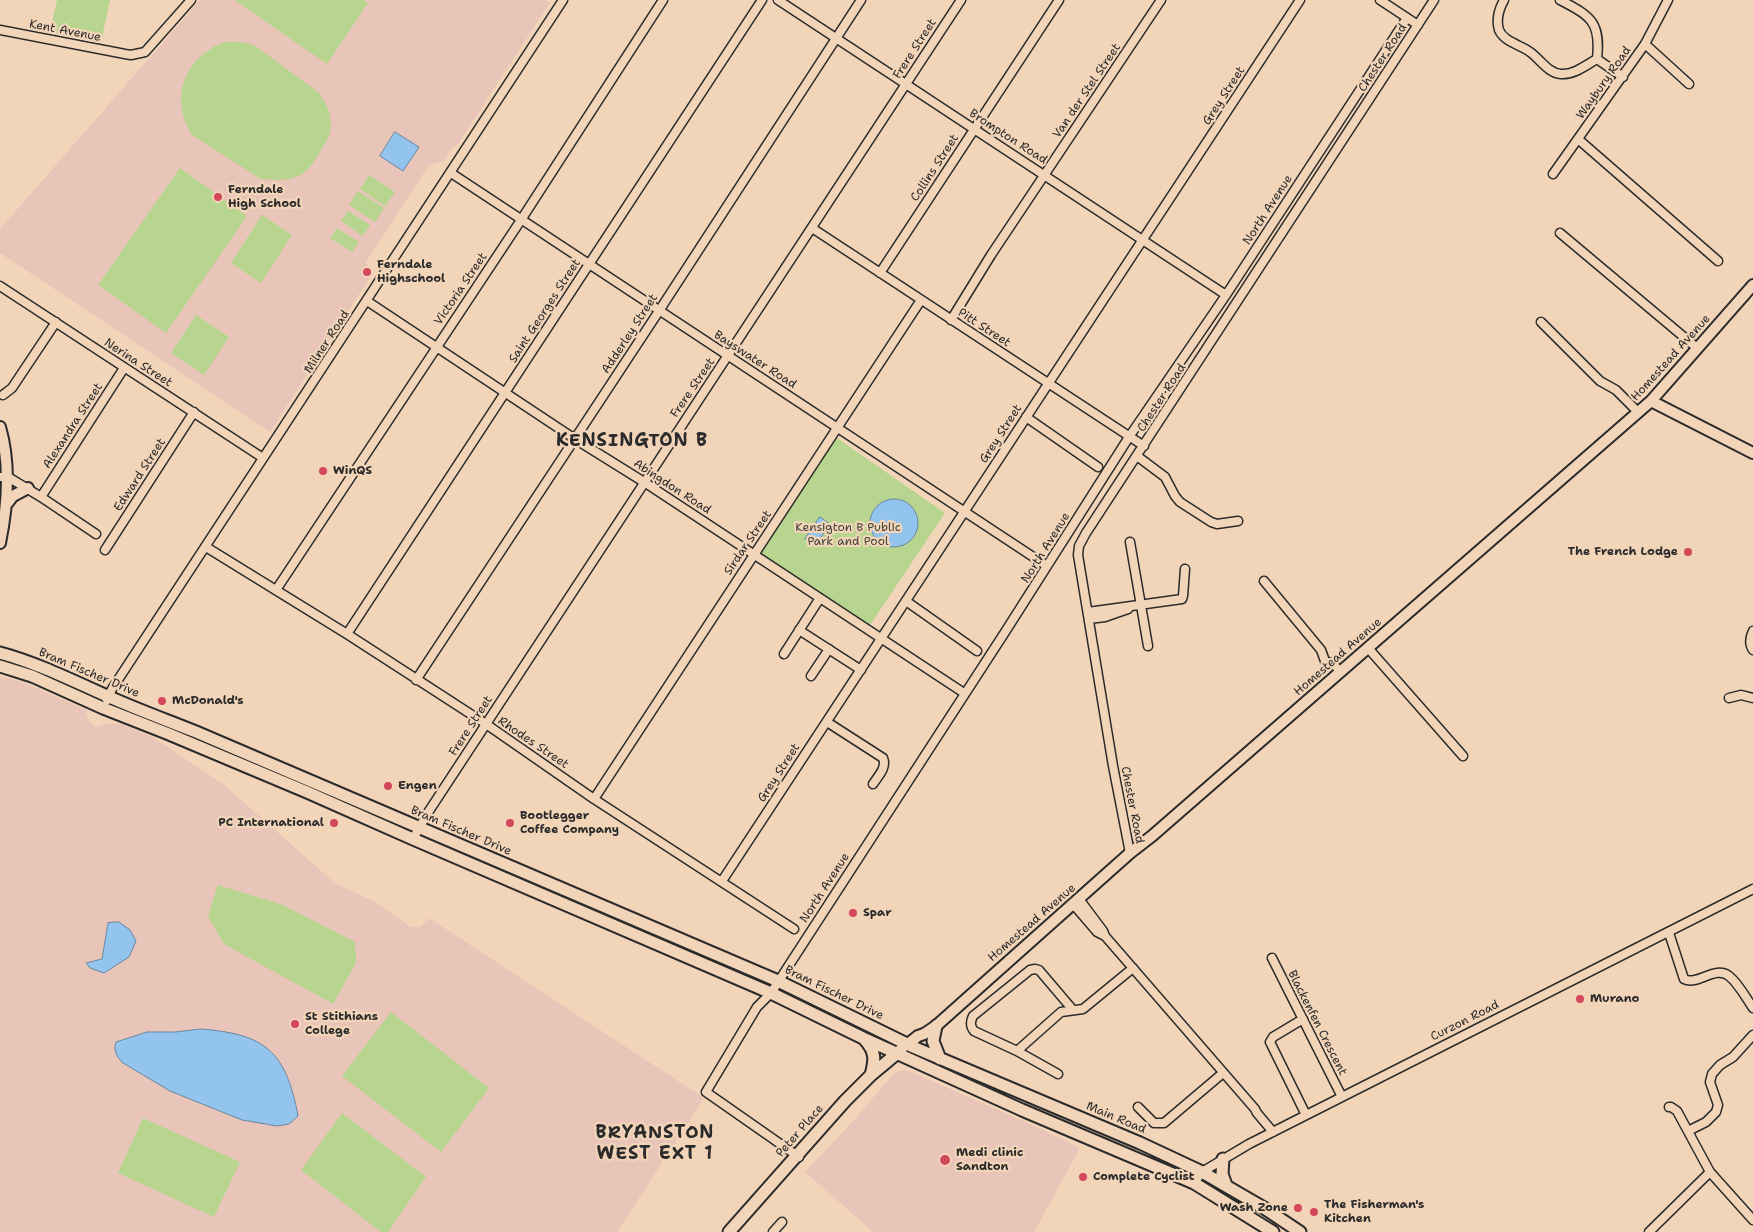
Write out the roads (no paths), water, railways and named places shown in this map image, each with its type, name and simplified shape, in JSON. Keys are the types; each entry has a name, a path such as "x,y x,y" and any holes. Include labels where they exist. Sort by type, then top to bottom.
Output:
{"main road":[{"path":"0,644 25,660"},
{"name":"Bram Fischer Drive","path":"0,653 25,660 109,697 196,732 778,981 911,1046"},
{"name":"Bram Fischer Drive","path":"0,666 32,676 103,708 289,784 770,993 899,1054"},
{"path":"936,1026 933,1041 940,1059"},
{"path":"863,1038 871,1046 875,1056 871,1075"},
{"path":"899,1054 911,1046"},
{"name":"Main Road","path":"911,1046 1140,1143 1202,1172 1300,1232"},
{"path":"899,1054 1022,1110 1194,1183 1273,1232"},
{"name":"Peter Place","path":"735,1232 824,1123 871,1075 899,1054"},
{"name":"Peter Place","path":"729,1232 798,1157 899,1054"},
{"path":"1222,1159 1222,1174 1226,1185"}],"street":[{"name":"Kent Avenue","path":"0,30 125,54 144,52 191,0"},
{"name":"Milner Road","path":"103,708 112,689 563,0"},
{"name":"Victoria Street","path":"276,590 521,220 663,0"},
{"name":"Saint Georges Street","path":"346,634 762,0"},
{"name":"Brompton Road","path":"778,0 1045,174 1226,295"},
{"name":"Adderley Street","path":"416,680 861,0"},
{"name":"Frere Street","path":"413,839 644,482 961,0"},
{"name":"Collins Street","path":"880,273 1058,0"},
{"name":"Van der Stel Street","path":"951,320 991,255 1161,0"},
{"name":"Grey Street","path":"722,881 1300,0"},
{"path":"1380,0 1418,25"},
{"name":"Chester Road","path":"1130,853 1113,766 1078,555 1079,546 1086,532 1434,0"},
{"path":"1504,0 1498,19 1501,33 1510,41 1529,51 1544,66 1557,73 1564,74 1578,70 1597,59"},
{"path":"1560,0 1590,18 1597,36 1597,59"},
{"name":"Waybury Road","path":"1552,174 1623,76 1644,44 1668,0"},
{"name":"North Avenue","path":"798,1157 706,1092 757,1007 778,981 1048,566 1129,437 1226,295 1407,18"},
{"path":"1644,44 1689,84"},
{"path":"1597,59 1623,76"},
{"path":"1578,139 1718,261"},
{"name":"Bayswater Road","path":"450,173 1048,566"},
{"name":"Pitt Street","path":"812,228 1144,446"},
{"path":"1560,233 1697,348"},
{"name":"Homestead Avenue","path":"911,1046 918,1036 936,1026 1130,853 1152,836 1336,667 1368,648 1651,401 1753,285"},
{"name":"Nerina Street","path":"0,286 263,458"},
{"name":"Sirdar Street","path":"594,799 921,300"},
{"name":"Abingdon Road","path":"367,301 964,694"},
{"path":"3,395 12,388 56,322"},
{"path":"1541,322 1600,381 1616,390 1638,412"},
{"name":"Alexandra Street","path":"42,496 124,368"},
{"path":"1651,401 1753,452"},
{"name":"Edward Street","path":"104,550 194,412"},
{"path":"1026,417 1098,467"},
{"path":"0,426 6,505 0,543"},
{"path":"1137,456 1165,477 1180,502 1211,522 1217,524 1238,521"},
{"path":"4,477 42,496 96,534"},
{"path":"6,505 13,496 28,488"},
{"path":"1130,542 1139,605 1148,646"},
{"name":"Rhodes Street","path":"206,547 486,724 594,799 794,929"},
{"path":"1089,616 1105,616 1139,605 1182,599 1184,596 1185,569"},
{"path":"1264,581 1321,650 1331,656 1336,667"},
{"path":"784,654 820,598"},
{"path":"906,601 977,651"},
{"path":"799,630 860,670"},
{"path":"1753,631 1750,638 1753,650"},
{"path":"1368,648 1463,756"},
{"path":"811,676 829,649"},
{"path":"1729,698 1742,695 1753,698"},
{"path":"826,722 883,758 885,762 884,767 873,784"},
{"name":"Curzon Road","path":"1194,1183 1202,1172 1222,1159 1275,1131 1753,889"},
{"path":"1076,902 1103,931 1105,936 1223,1073 1255,1109 1260,1110 1275,1131"},
{"path":"1669,933 1684,979 1691,981 1713,974 1724,974 1733,980 1753,1008"},
{"name":"Blackenfen Crescent","path":"1272,958 1342,1097"},
{"path":"1017,1051 1061,1012 1083,1009 1133,968"},
{"path":"1058,1074 1017,1051 974,1031 971,1027 971,1021 973,1016 1030,970 1035,969 1039,970 1073,1010"},
{"path":"1302,1019 1273,1037 1270,1042 1306,1115"},
{"path":"1688,1131 1706,1122 1716,1112 1718,1105 1710,1082 1712,1074 1720,1065 1733,1057 1753,1035"},
{"path":"1138,1107 1154,1123 1164,1123 1223,1073"},
{"path":"1668,1107 1674,1108 1677,1111 1710,1172 1753,1220"},
{"path":"1649,1232 1710,1172"},
{"path":"772,1232 782,1222"}],"water":[{"path":"395,132 419,147 403,171 380,156"},
{"path":"894,499 903,501 911,506 916,514 918,523 916,532 911,540 903,545 894,547 885,545 877,540 872,532 870,523 872,514 877,506 885,501"},
{"path":"820,517 830,524 815,546 805,539"},
{"path":"119,922 130,930 136,941 129,957 104,973 90,968 86,963 102,959 108,923"},
{"path":"201,1029 241,1036 257,1042 269,1050 279,1061 287,1076 298,1116 289,1124 277,1126 242,1120 170,1091 123,1063 115,1051 116,1042 147,1032 175,1032"}],"place":[{"name":"Ferndale High School","path":"218,197"},
{"name":"Ferndale Highschool","path":"367,272"},
{"name":"WinQS","path":"323,471"},
{"name":"The French Lodge","path":"1688,552"},
{"name":"McDonald's","path":"162,701"},
{"name":"Engen","path":"388,786"},
{"name":"PC International","path":"334,823"},
{"name":"Bootlegger Coffee Company","path":"510,823"},
{"name":"Spar","path":"853,913"},
{"name":"Murano","path":"1580,999"},
{"name":"St Stithians College","path":"295,1024"},
{"name":"Medi clinic Sandton","path":"945,1160"},
{"name":"Complete Cyclist","path":"1083,1177"},
{"name":"Wash Zone","path":"1298,1208"},
{"name":"The Fisherman's Kitchen","path":"1314,1212"}],"district":[{"name":"KENSINGTON B","path":"632,441"},
{"name":"BRYANSTON WEST EXT 1","path":"655,1143"}],"park label":[{"name":"Kensigton B Public Park and Pool","path":"848,535"}]}
